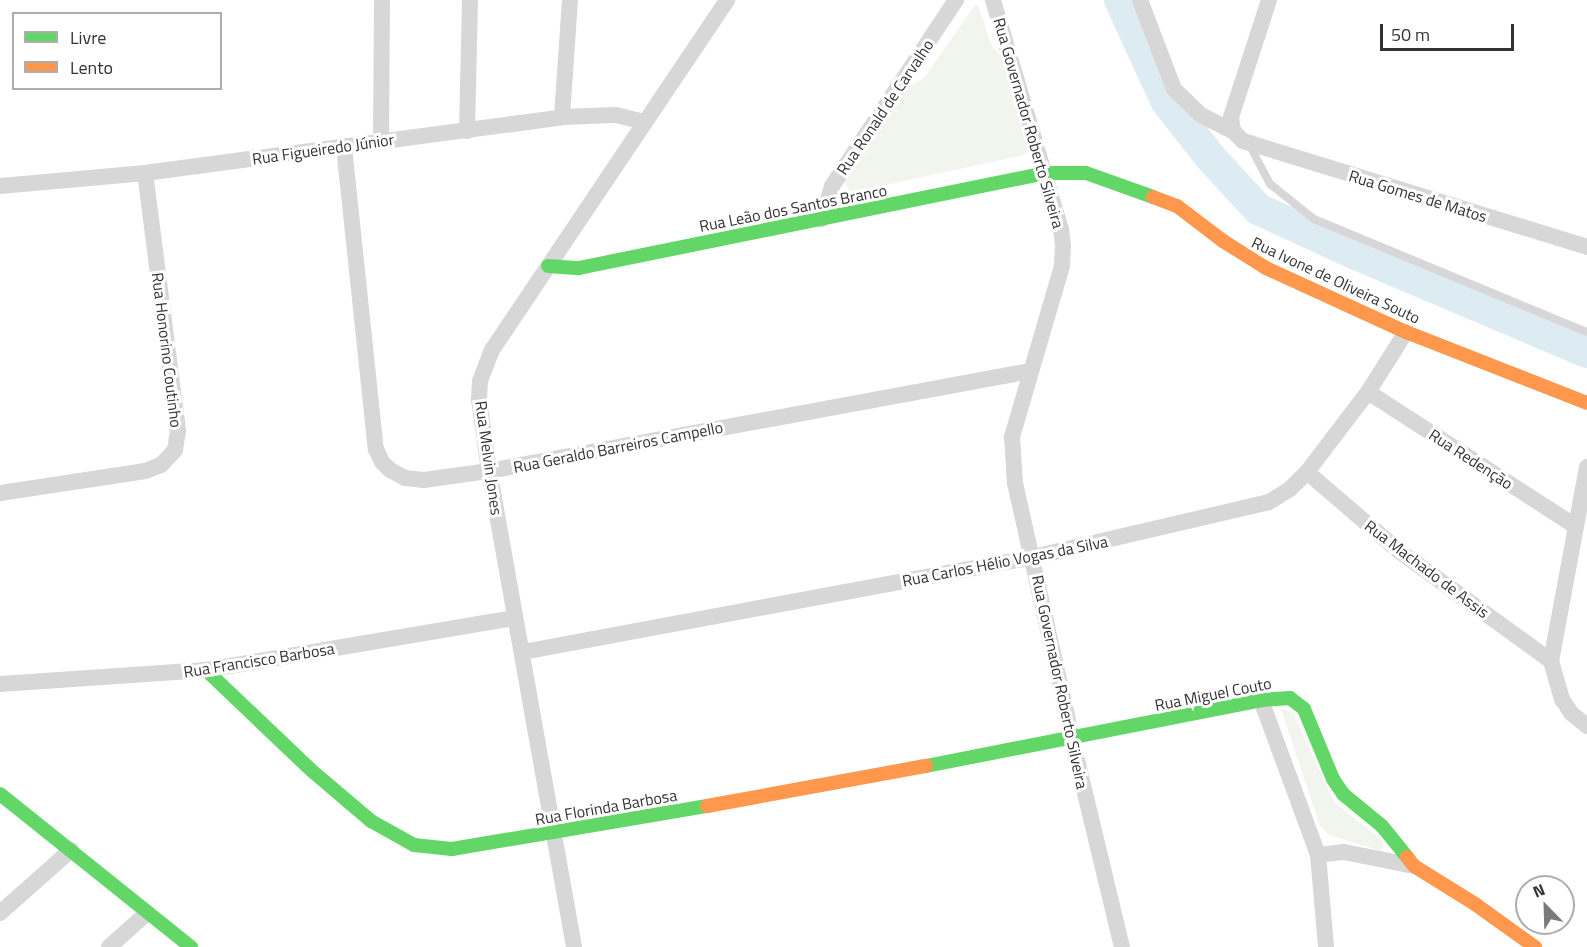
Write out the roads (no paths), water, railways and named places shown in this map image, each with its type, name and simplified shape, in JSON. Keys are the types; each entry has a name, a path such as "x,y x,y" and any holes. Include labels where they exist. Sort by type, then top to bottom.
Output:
{"street":[{"path":"381,141 382,0"},
{"path":"467,131 470,0"},
{"path":"562,117 570,0"},
{"name":"Rua Melvin Jones","path":"574,947 489,471 479,399 480,381 492,350 727,0"},
{"name":"Rua Ronald de Carvalho","path":"822,219 832,186 956,0"},
{"name":"Rua Governador Roberto Silveira","path":"993,0 1061,229 1062,266 1012,437 1012,460 1072,739 1122,947"},
{"path":"1140,0 1174,89 1201,115 1233,131 1249,144"},
{"path":"1233,131 1231,117 1269,0"},
{"name":"Rua Figueiredo Júnior","path":"0,186 145,173 562,117 616,115 644,122"},
{"name":"Rua Gomes de Matos","path":"1249,144 1587,247"},
{"name":"Rua Geraldo Barreiros Campello","path":"344,147 376,449 382,462 390,470 405,478 424,480 489,471 1030,371"},
{"name":"Rua Honorino Coutinho","path":"0,493 145,471 161,465 176,450 178,430 145,173"},
{"name":"Rua Leão dos Santos Branco","path":"548,266 579,268 1044,173"},
{"name":"Rua Ivone de Oliveira Souto","path":"1044,173 1086,173 1159,198 1177,206 1223,241 1266,268 1406,332 1587,403"},
{"name":"Rua Carlos Hélio Vogas da Silva","path":"523,652 1033,557 1269,502 1291,488 1307,472 1368,392 1406,332"},
{"name":"Rua Redenção","path":"1368,392 1575,526"},
{"path":"1587,467 1551,661 1562,699 1571,713 1587,726"},
{"name":"Rua Machado de Assis","path":"1307,472 1399,550 1551,661"},
{"name":"Rua Francisco Barbosa","path":"0,684 206,670 515,618"},
{"name":"Rua Florinda Barbosa","path":"206,670 336,792 371,821 414,845 452,849 553,834 1072,739"},
{"name":"Rua Miguel Couto","path":"1072,739 1261,700 1290,698 1304,709 1337,787 1382,826 1414,866 1475,904 1534,947"},
{"path":"1261,700 1318,855 1326,947"},
{"path":"0,794 191,947"},
{"path":"0,913 71,850"},
{"path":"1318,855 1344,852 1414,866"},
{"path":"109,947 147,913"}],"lane":[{"path":"1249,144 1270,184 1314,219 1587,332"}],"waterway":[{"path":"1120,0 1167,102 1211,158 1258,209 1356,254 1587,352"}]}
